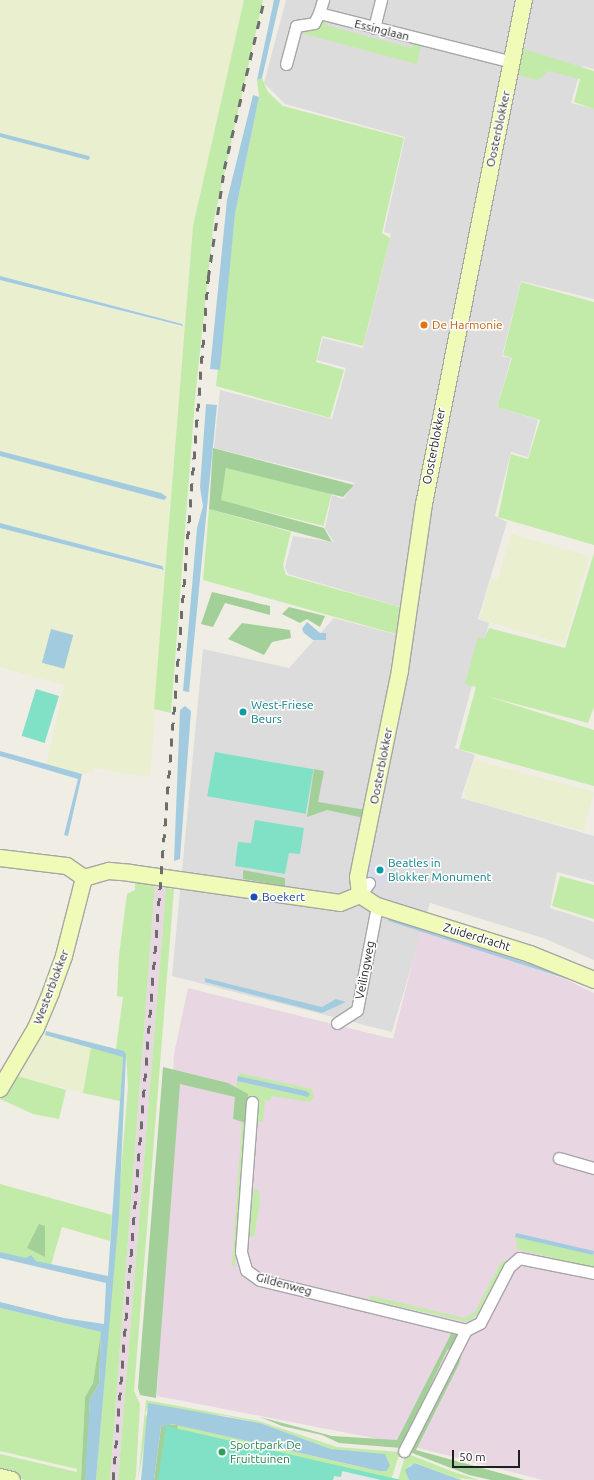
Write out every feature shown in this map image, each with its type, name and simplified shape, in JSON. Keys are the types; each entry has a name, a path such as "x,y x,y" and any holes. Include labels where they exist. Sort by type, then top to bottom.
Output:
{"street":[{"path":"286,64 296,26 314,23 323,0"},
{"path":"374,28 381,0"},
{"name":"Oosterblokker","path":"364,889 358,877 400,670 425,497 513,62 524,0"},
{"name":"Essinglaan","path":"319,13 513,62"},
{"path":"0,858 67,866 84,878 109,871 130,873 340,903 364,889"},
{"name":"Westerblokker","path":"0,1089 36,1028 51,992 64,956 84,878"},
{"name":"Zuiderdracht","path":"364,889 377,906 530,954 594,980"},
{"name":"Veilingweg","path":"337,1023 357,1010 377,906"},
{"name":"Gildenweg","path":"252,1102 241,1252 246,1270 260,1280 466,1330"},
{"path":"559,1158 594,1168"},
{"path":"404,1451 466,1330 480,1323 509,1267 520,1258 594,1273"},
{"path":"0,1477 12,1480"}],"shaded area":[{"path":"286,0 594,0 594,69 582,66 571,103 594,109 594,299 521,281 502,356 511,358 497,407 538,420 528,457 511,452 495,516 507,522 478,619 489,623 455,748 475,755 461,798 594,836 594,882 557,872 550,908 594,922 594,960 546,939 430,903 392,1032 172,976 203,649 289,668 334,618 394,634 401,607 288,574 285,567 293,536 334,542 325,528 332,495 343,499 355,483 214,448 220,390 332,419 346,368 317,360 323,338 363,348 391,234 384,232 405,137 285,104 264,83"},
{"path":"370,863 388,867 383,890 366,881"},
{"path":"155,884 166,888 118,1480 110,1480"},
{"path":"421,929 567,980 594,993 594,1480 543,1480 399,1443 157,1396 174,1054 188,988 393,1039"},
{"path":"342,1471 381,1480 333,1480 334,1476 341,1477"}],"green space":[{"path":"0,0 244,0 193,226 150,777 94,768 92,772 82,774 47,764 64,685 0,667 0,528 163,571 162,566 0,523 0,456 164,500 166,495 0,451 0,280 181,327 183,324 0,276"},
{"path":"244,0 263,0 214,219 195,399 171,713 154,709 193,226"},
{"path":"321,17 328,26 411,48 413,41 421,46 417,64 300,33 308,26 317,28"},
{"path":"518,47 594,71 594,109 574,102 580,79 548,71 538,80 514,74"},
{"path":"262,78 268,92 283,106 404,138 382,233 390,238 363,346 322,336 316,362 344,370 330,418 216,386 235,214 259,97 257,80"},
{"path":"521,282 594,302 594,545 498,517 511,454 528,459 540,420 497,407 512,358 503,355"},
{"path":"213,448 354,485 343,497 226,468 221,500 324,528 332,542 209,509"},
{"path":"227,467 332,493 324,526 219,500"},
{"path":"209,509 291,532 283,565 286,575 400,607 396,634 203,580"},
{"path":"511,534 589,556 564,644 480,619 491,579 498,580"},
{"path":"594,553 594,707 588,723 486,696 594,730 594,786 459,749 476,687 465,684 478,637 484,639 489,628 565,648"},
{"path":"212,592 270,606 270,615 225,603 213,627 201,624"},
{"path":"289,607 325,616 320,627 307,619 300,623 282,614"},
{"path":"242,623 290,630 291,638 272,642 264,655 228,639"},
{"path":"36,689 59,696 45,743 22,736"},
{"path":"215,752 313,769 306,814 207,796"},
{"path":"474,760 594,792 583,831 464,799"},
{"path":"314,769 324,771 318,802 366,810 364,818 327,810 307,817"},
{"path":"255,820 304,828 300,854 289,853 285,874 235,866 238,842 251,843"},
{"path":"243,870 285,878 285,886 243,879"},
{"path":"560,876 594,885 594,919 552,906"},
{"path":"135,881 155,884 110,1480 96,1480 128,1086 126,1055 116,1049 123,997 117,996 119,955 127,894 135,890"},
{"path":"166,888 174,889 134,1391 140,1404 136,1475 135,1480 118,1480"},
{"path":"39,1031 91,1047 83,1093 14,1075"},
{"path":"91,1047 123,1057 120,1101 83,1093"},
{"path":"163,1067 228,1083 248,1094 246,1123 233,1119 235,1097 180,1084 156,1398 140,1395 138,1388"},
{"path":"239,1073 312,1089 314,1097 310,1102 272,1096 270,1101 265,1100 263,1122 258,1122 258,1102 248,1101 236,1086 237,1081 308,1097 308,1092 238,1076"},
{"path":"14,1075 66,1090 59,1119 33,1114 0,1099"},
{"path":"242,1121 246,1123 235,1267 232,1265"},
{"path":"0,1184 112,1215 110,1241 62,1227 51,1265 0,1252"},
{"path":"254,1189 259,1191 260,1202 254,1237 248,1235"},
{"path":"39,1224 45,1226 45,1257 27,1248"},
{"path":"516,1237 594,1255 594,1268 517,1249"},
{"path":"508,1260 478,1314 468,1322 371,1300 367,1295 465,1318 475,1312 501,1262"},
{"path":"0,1308 101,1332 93,1383 85,1397 81,1480 25,1480 0,1474 0,1454 77,1472 77,1469 0,1451"},
{"path":"453,1330 457,1336 452,1348 447,1350 401,1448 339,1443 322,1435 282,1426 260,1417 332,1436 397,1440"},
{"path":"101,1332 99,1384 90,1399 87,1471 85,1480 81,1480 85,1397 93,1383"},
{"path":"466,1340 459,1364 416,1450 525,1480 491,1480 469,1475 407,1451"},
{"name":"Sportpark De Fruittuinen","path":"146,1400 259,1421 337,1447 400,1452 391,1480 167,1480 178,1425 379,1471 389,1465 386,1456 331,1449 260,1423 226,1416 147,1408 145,1415 149,1418 138,1480"},
{"path":"166,1424 178,1425 167,1480 154,1480 161,1427"},
{"name":"Sportpark De Fruittuinen","path":"166,1426 397,1479 401,1480 158,1480"},
{"path":"406,1453 451,1471 479,1480 455,1478 416,1463 409,1466 409,1480 398,1480"}],"water":[{"path":"274,0 280,0 262,78 257,80"},
{"path":"253,95 259,97 235,214 220,370 210,369 227,200"},
{"path":"0,133 89,156 90,158 88,160 0,137"},
{"path":"0,276 182,324 183,326 0,280"},
{"path":"206,404 217,405 189,692 183,691 197,528 203,506 200,487"},
{"path":"0,451 161,493 167,497 164,500 0,456"},
{"path":"0,523 162,566 164,570 0,528"},
{"path":"307,622 320,633 326,633 326,640 313,640 304,633 302,629"},
{"path":"51,629 73,635 64,669 42,663"},
{"path":"185,706 191,711 180,859 174,861 180,710"},
{"path":"0,751 82,774 68,836 64,835 78,779 0,756"},
{"path":"205,978 322,1007 336,999 346,1002 322,1013 205,982"},
{"path":"46,1031 124,1051 126,1055 119,1214 96,1480 85,1480 90,1399 99,1384 101,1332 0,1308 0,1302 64,1318 104,1324 106,1283 0,1258 0,1252 26,1258 31,1255 36,1261 108,1276 123,1057 45,1035"},
{"path":"238,1076 306,1091 310,1094 308,1097 237,1081"},
{"path":"516,1233 594,1251 593,1255 515,1237"},
{"path":"148,1403 260,1423 331,1449 385,1454 390,1466 386,1471 379,1471 172,1424 161,1427 154,1480 141,1480"},
{"path":"415,1463 462,1480 409,1480 405,1470"}],"waterway":[{"path":"389,919 566,977"}],"railway":[{"path":"113,1480 208,278 224,169 264,0"}],"place":[{"name":"De Harmonie","path":"424,325"},
{"name":"West-Friese Beurs","path":"243,712"},
{"name":"Beatles in Blokker Monument","path":"380,870"},
{"name":"Boekert","path":"254,897"},
{"name":"Sportpark De Fruittuinen","path":"222,1452"}]}
